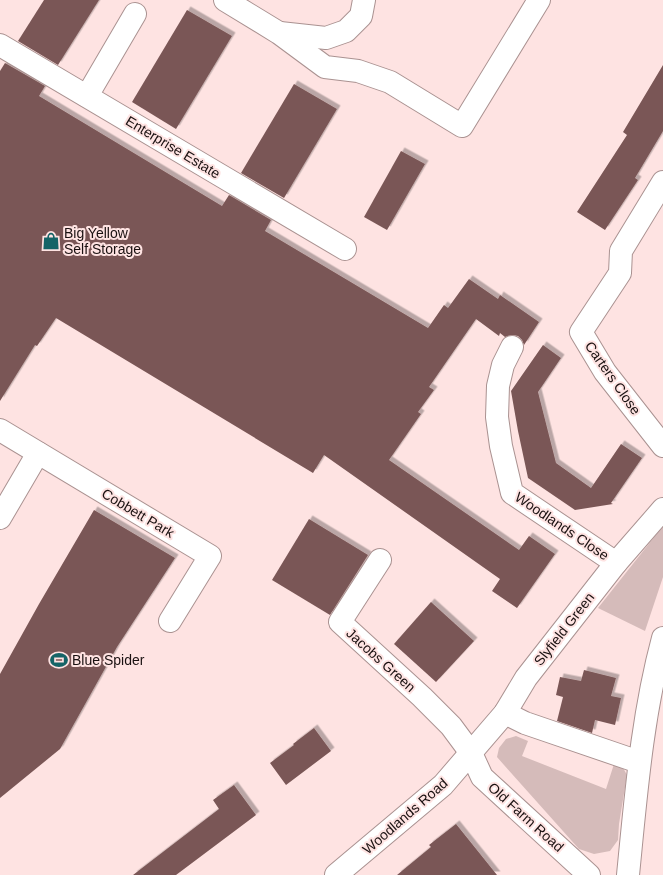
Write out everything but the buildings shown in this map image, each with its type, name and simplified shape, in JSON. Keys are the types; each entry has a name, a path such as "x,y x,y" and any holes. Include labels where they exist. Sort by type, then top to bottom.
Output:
{"street":[{"path":"225,0 279,33 325,67 358,71 390,82 462,126 539,0"},
{"path":"279,33 326,38 346,31 361,16 364,0"},
{"path":"87,96 135,14"},
{"name":"Enterprise Estate","path":"0,45 345,249"},
{"name":"Carters Close","path":"663,182 621,251 620,273 581,332 605,372 663,446"},
{"name":"Woodlands Close","path":"512,347 503,365 498,386 497,417 501,446 512,493 616,563"},
{"name":"Cobbett Park","path":"0,430 210,556 170,621"},
{"path":"0,518 38,453"},
{"name":"Slyfield Green","path":"471,753 505,713 526,678 616,563 663,509"},
{"name":"Jacobs Green","path":"380,560 340,622 422,697 451,726 471,753"},
{"path":"628,875 639,762 650,695 663,638"},
{"path":"505,713 525,723 639,762"},
{"name":"Woodlands Road","path":"336,875 443,786 471,753"},
{"name":"Old Farm Road","path":"471,753 482,777 589,875"}],"shaded area":[{"path":"663,526 663,577 645,631 598,608"},
{"path":"516,736 528,741 522,756 606,789 614,764 622,766 627,775 619,824 618,840 610,851 594,854 579,849 497,757 499,748 506,739"}],"place":[{"name":"Big Yellow Self Storage","path":"51,241"},
{"name":"Blue Spider","path":"59,660"}]}
